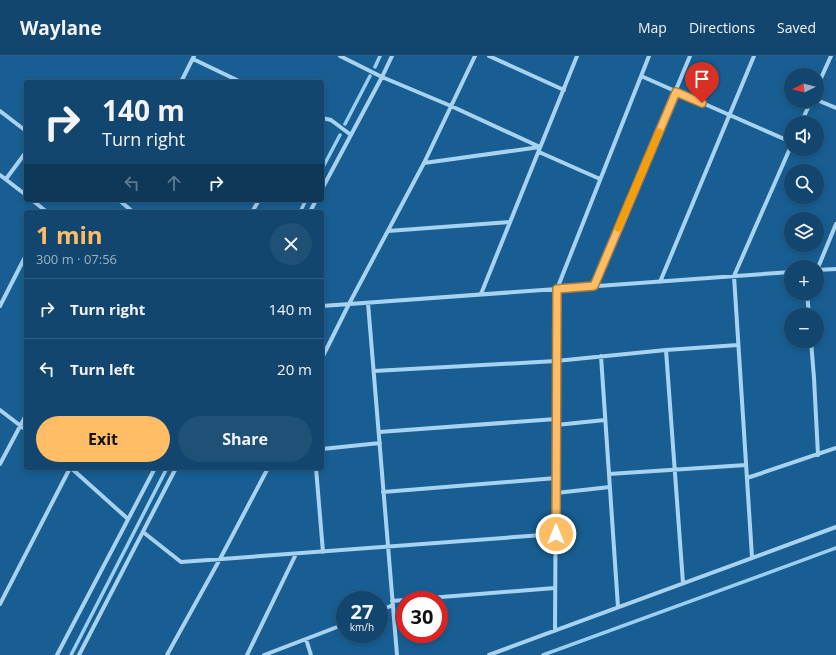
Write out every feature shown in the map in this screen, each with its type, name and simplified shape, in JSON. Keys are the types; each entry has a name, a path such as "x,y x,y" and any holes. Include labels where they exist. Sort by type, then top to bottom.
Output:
{"street":[{"path":"340,56 382,77 451,106 540,147"},
{"path":"324,185 392,56"},
{"path":"324,354 424,163 475,56"},
{"path":"489,56 564,90"},
{"path":"481,294 577,56"},
{"path":"555,630 557,289 649,56"},
{"path":"594,286 690,56"},
{"path":"660,282 754,56"},
{"path":"824,72 831,56"},
{"path":"182,80 193,57 237,80"},
{"path":"641,76 784,139"},
{"path":"824,103 836,108"},
{"path":"0,111 24,130"},
{"path":"324,118 331,120 351,136"},
{"path":"424,163 540,147"},
{"path":"538,152 600,179"},
{"path":"6,179 24,155"},
{"path":"752,558 734,276 787,156"},
{"path":"0,175 24,193"},
{"path":"34,202 44,210"},
{"path":"122,202 132,210"},
{"path":"388,230 510,222"},
{"path":"821,260 836,224"},
{"path":"0,306 24,259"},
{"path":"824,270 836,269"},
{"path":"324,306 784,272"},
{"path":"368,303 397,655"},
{"path":"374,371 556,361 666,350 738,345"},
{"path":"812,348 818,455"},
{"path":"666,350 683,583"},
{"path":"601,356 618,607"},
{"path":"0,410 24,428"},
{"path":"0,464 2,457 24,418"},
{"path":"379,432 556,419"},
{"path":"556,425 605,420"},
{"path":"324,449 380,443"},
{"path":"747,478 836,448"},
{"path":"609,474 746,464"},
{"path":"0,604 2,597 70,470"},
{"path":"73,470 128,519"},
{"path":"57,655 154,470"},
{"path":"79,655 175,470"},
{"path":"167,655 267,470"},
{"path":"316,470 323,552"},
{"path":"384,492 556,478"},
{"path":"556,493 610,487"},
{"path":"489,655 836,527"},
{"path":"143,532 181,562 556,534"},
{"path":"247,655 296,554"},
{"path":"388,606 393,603 555,588"},
{"path":"264,655 336,627"},
{"path":"306,639 311,655"}],"waterway":[{"path":"375,67 380,56"},
{"path":"345,124 370,76"},
{"path":"324,165 340,135"},
{"path":"301,210 305,202"},
{"path":"71,655 166,470"},
{"path":"543,655 836,548"}],"slow traffic":[{"path":"618,228 659,132"}],"route":[{"path":"556,534 557,289 594,286 676,92 702,103"}]}
